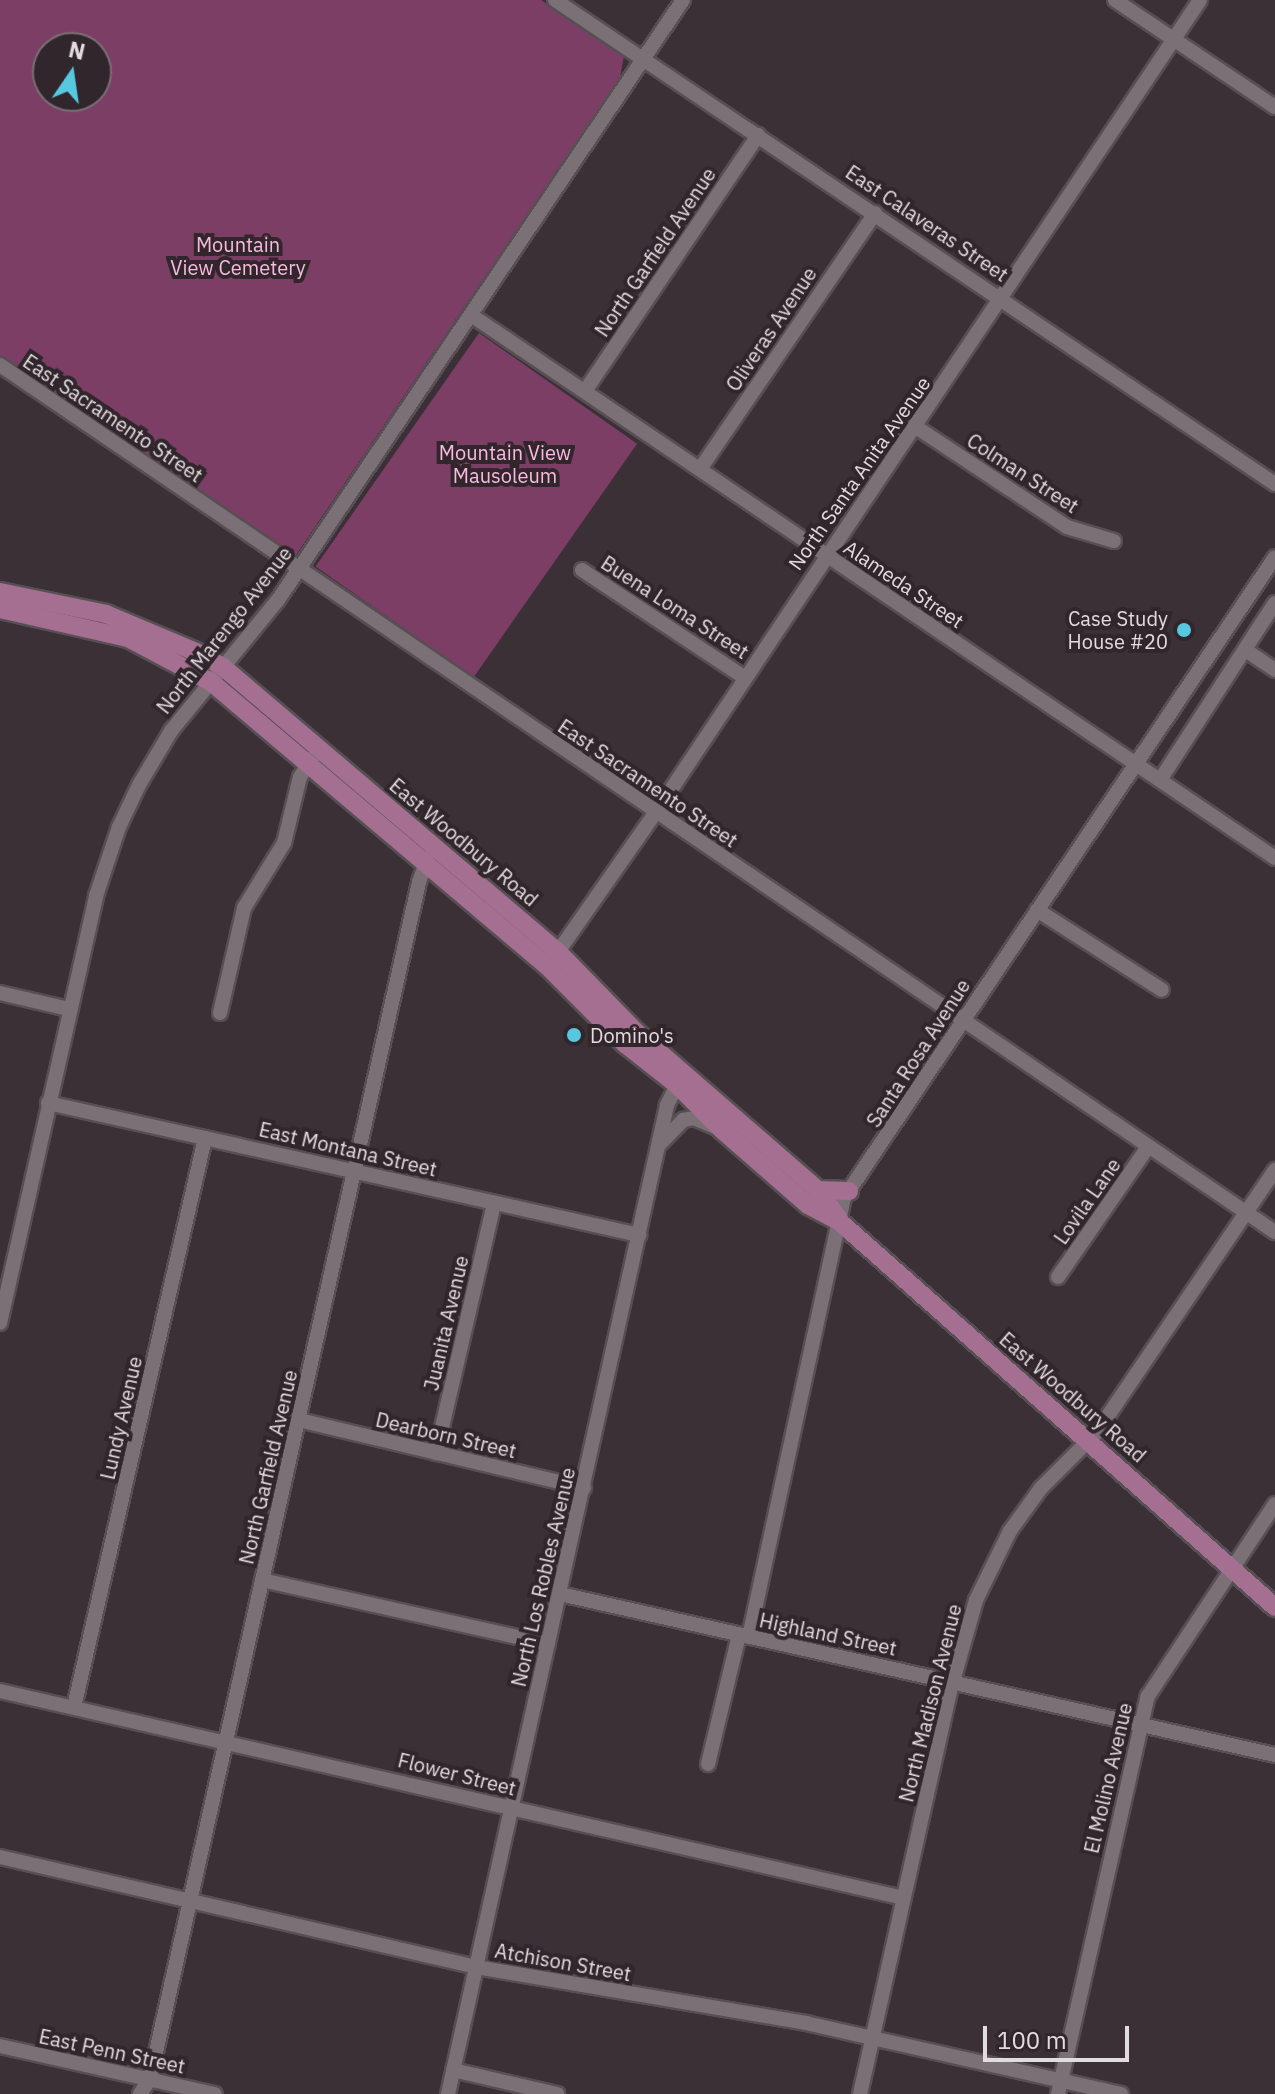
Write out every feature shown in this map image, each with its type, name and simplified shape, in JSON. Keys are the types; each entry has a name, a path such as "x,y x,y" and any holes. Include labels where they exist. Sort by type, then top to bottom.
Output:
{"main road":[{"name":"East Woodbury Road","path":"0,592 106,614 196,652 309,765 429,855 553,959 604,1013 680,1079 818,1190 840,1222"},
{"name":"East Woodbury Road","path":"0,609 128,638 217,674 318,748 429,855"},
{"name":"East Woodbury Road","path":"680,1079 722,1130 808,1205 840,1222 1275,1607"},
{"path":"818,1190 849,1191"}],"street":[{"name":"East Calaveras Street","path":"555,0 1003,298 1275,484"},
{"name":"North Marengo Avenue","path":"0,1323 96,896 119,827 171,731 298,570 683,0"},
{"path":"1115,0 1275,107"},
{"name":"North Santa Anita Avenue","path":"553,959 656,812 826,554 916,427 1200,0"},
{"name":"North Garfield Avenue","path":"585,391 758,135"},
{"name":"Oliveras Avenue","path":"700,469 875,213"},
{"name":"Alameda Street","path":"471,315 1275,858"},
{"name":"East Sacramento Street","path":"0,365 1275,1232"},
{"name":"Colman Street","path":"916,427 1067,527 1114,541"},
{"name":"Santa Rosa Avenue","path":"708,1764 744,1636 849,1191 1275,557"},
{"name":"Buena Loma Street","path":"582,570 745,678"},
{"path":"1160,780 1247,651 1275,603"},
{"path":"1247,651 1275,670"},
{"path":"220,1013 244,908 284,843 300,777 318,748"},
{"name":"North Garfield Avenue","path":"140,2094 150,2079 354,1170 429,855"},
{"path":"1037,910 1162,990"},
{"path":"0,993 69,1009"},
{"name":"North Los Robles Avenue","path":"448,2094 668,1102 680,1079"},
{"name":"East Montana Street","path":"48,1103 639,1235"},
{"path":"659,1145 683,1120 694,1118 722,1130"},
{"name":"Lundy Avenue","path":"74,1707 205,1138"},
{"name":"Lovila Lane","path":"1058,1277 1148,1147"},
{"name":"North Madison Avenue","path":"860,2094 953,1682 976,1600 1010,1531 1041,1488 1097,1432 1275,1170"},
{"name":"Juanita Avenue","path":"436,1453 494,1203"},
{"name":"Dearborn Street","path":"299,1420 584,1488"},
{"name":"El Molino Avenue","path":"1060,2088 1139,1724 1158,1679 1275,1504"},
{"path":"262,1580 548,1644"},
{"name":"Highland Street","path":"560,1594 1275,1755"},
{"name":"Flower Street","path":"0,1691 904,1898"},
{"name":"Atchison Street","path":"0,1857 476,1967 873,2038 1060,2088 1121,2094"},
{"name":"East Penn Street","path":"0,2046 215,2094"},
{"path":"453,2070 557,2094"}],"green space":[{"name":"Mountain View Cemetery","path":"0,0 541,0 624,56 620,77 296,555 0,356"},
{"name":"Mountain View Mausoleum","path":"479,333 637,444 474,677 316,566"}],"place":[{"name":"Case Study House #20","path":"1184,630"},
{"name":"Domino's","path":"574,1035"}]}
